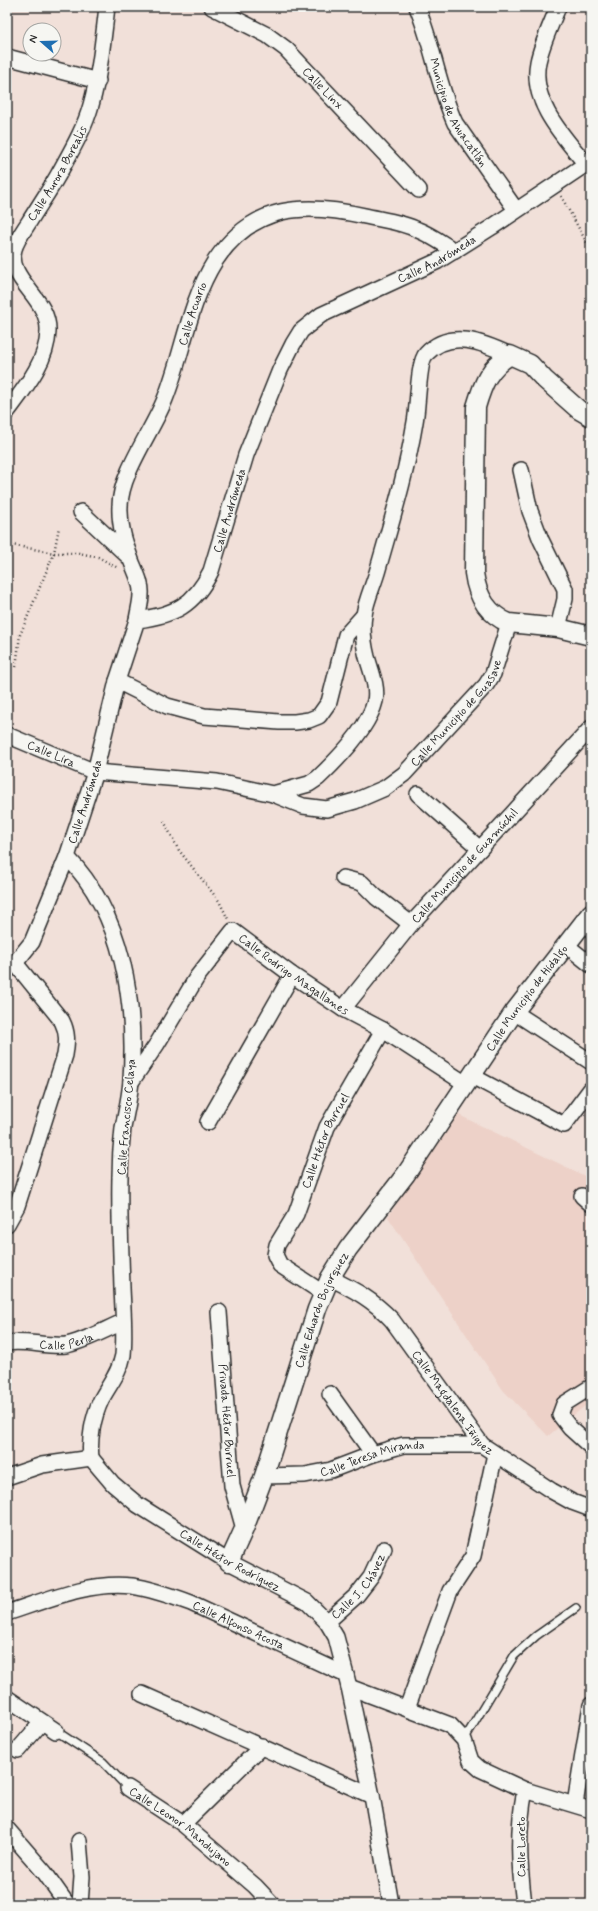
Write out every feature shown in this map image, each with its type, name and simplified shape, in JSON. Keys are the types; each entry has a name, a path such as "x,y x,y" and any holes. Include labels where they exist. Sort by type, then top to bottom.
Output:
{"street":[{"name":"Calle Aurora Borealis","path":"8,409 36,370 44,352 48,332 44,310 14,266 14,248 21,234 62,170 80,136 91,107 98,81 107,7"},
{"name":"Calle Linx","path":"212,7 267,35 286,49 419,190"},
{"name":"Municipio de Ahuacatlán","path":"417,7 433,51 448,107 455,123 516,210"},
{"path":"558,7 538,64 538,82 547,111 558,130 588,165"},
{"path":"7,57 98,81"},
{"name":"Calle Andrómeda","path":"10,964 32,942 37,933 67,857 95,772 117,681 137,620 160,617 175,610 193,600 203,588 212,571 246,455 280,370 301,331 321,315 400,280 455,251 516,210 588,165"},
{"name":"Calle Acuario","path":"137,620 141,594 125,564 120,505 123,488 165,400 198,299 209,272 235,237 248,226 278,213 292,209 328,208 406,225 429,235 455,251"},
{"path":"273,794 309,784 318,778 343,751 370,715 375,700 375,689 364,643 364,615 378,570 416,422 421,365 424,356 443,342 463,339 488,345 530,364 579,410 591,417"},
{"path":"510,355 497,363 488,375 481,389 476,406 474,573 479,594 486,607 495,616 509,623 558,628 591,636"},
{"path":"521,470 530,511 541,540 564,588 565,599 558,628"},
{"path":"81,512 125,564"},
{"path":"117,681 167,706 204,716 279,722 309,720 319,716 329,702 346,635 364,615"},
{"name":"Calle Municipio de Guasave","path":"95,772 217,782 273,794 302,806 326,809 355,801 385,788 404,774 486,685 492,674 509,623"},
{"name":"Calle Municipio de Guamúchil","path":"343,1009 410,924 591,728"},
{"name":"Calle Lira","path":"7,735 95,772"},
{"path":"418,794 480,849"},
{"name":"Calle Francisco Celaya","path":"67,857 82,873 100,903 114,933 130,997 132,1041 131,1082 121,1151 119,1221 124,1344 122,1363 98,1409 91,1437 91,1458"},
{"path":"343,878 362,884 410,924"},
{"name":"Calle Municipio de Hidalgo","path":"469,1080 514,1012 591,913"},
{"path":"131,1082 157,1044 197,977 233,931"},
{"name":"Calle Rodrigo Magallanes","path":"233,931 292,975 343,1009 469,1080 564,1125 591,1089"},
{"path":"566,946 591,965"},
{"path":"7,1224 17,1206 49,1108 65,1055 67,1042 66,1030 62,1021 10,964"},
{"path":"208,1122 292,975"},
{"path":"514,1012 591,1062"},
{"name":"Calle Héctor Burruel","path":"275,1255 277,1245 296,1214 334,1113 382,1030"},
{"name":"Calle Eduardo Bojorquez","path":"229,1562 244,1529 264,1476 326,1286 348,1249 406,1174 469,1080"},
{"name":"Calle Magdalena Iñiguez","path":"275,1255 280,1265 326,1286 363,1295 378,1305 392,1320 482,1445 552,1491 572,1502 591,1509"},
{"name":"Privada Héctor Burruel","path":"219,1312 232,1486 244,1529"},
{"name":"Calle Perla","path":"7,1343 25,1342 67,1345 123,1322"},
{"path":"591,1387 562,1407 560,1415 570,1428 591,1447"},
{"path":"330,1394 373,1454"},
{"name":"Calle Teresa Miranda","path":"264,1476 305,1475 331,1470 373,1454 404,1445 482,1445"},
{"path":"407,1708 450,1591 474,1556 495,1454"},
{"path":"7,1477 42,1466 91,1458"},
{"name":"Calle Héctor Rodríguez","path":"91,1458 113,1484 138,1505 229,1562 307,1602 328,1622 336,1637 348,1681"},
{"name":"Calle J. Chávez","path":"328,1622 357,1596 371,1577 384,1549"},
{"name":"Calle Alfonso Acosta","path":"7,1613 77,1590 132,1586 167,1594 192,1602 348,1681 407,1708 450,1725 464,1740"},
{"path":"348,1681 372,1796 391,1904"},
{"path":"142,1694 372,1796"},
{"name":"Calle Leonor Mandujano","path":"7,1698 56,1731"},
{"path":"575,1804 591,1705"},
{"path":"18,1750 42,1722"},
{"path":"464,1740 471,1761 480,1769 526,1790 591,1810"},
{"path":"183,1824 262,1746"},
{"name":"Calle Leonor Mandujano","path":"128,1788 183,1824 255,1886 272,1904"},
{"name":"Calle Loreto","path":"524,1904 519,1850 520,1819 526,1790"},
{"path":"7,1829 45,1873 67,1904"},
{"path":"80,1841 82,1877 80,1904"}],"lane":[{"path":"464,1740 514,1656 536,1636 576,1608"},
{"name":"Calle Leonor Mandujano","path":"56,1731 103,1762 128,1788"}],"path":[{"path":"556,185 587,243"},
{"path":"16,667 20,635 54,553 59,527"},
{"path":"7,544 54,553 80,553 125,564"},
{"name":"Calle Rodrigo Magallanes","path":"164,821 178,849 219,901 233,931"}],"shaded area":[{"path":"457,1114 591,1179 591,1401 548,1436 503,1390 388,1217"}]}
